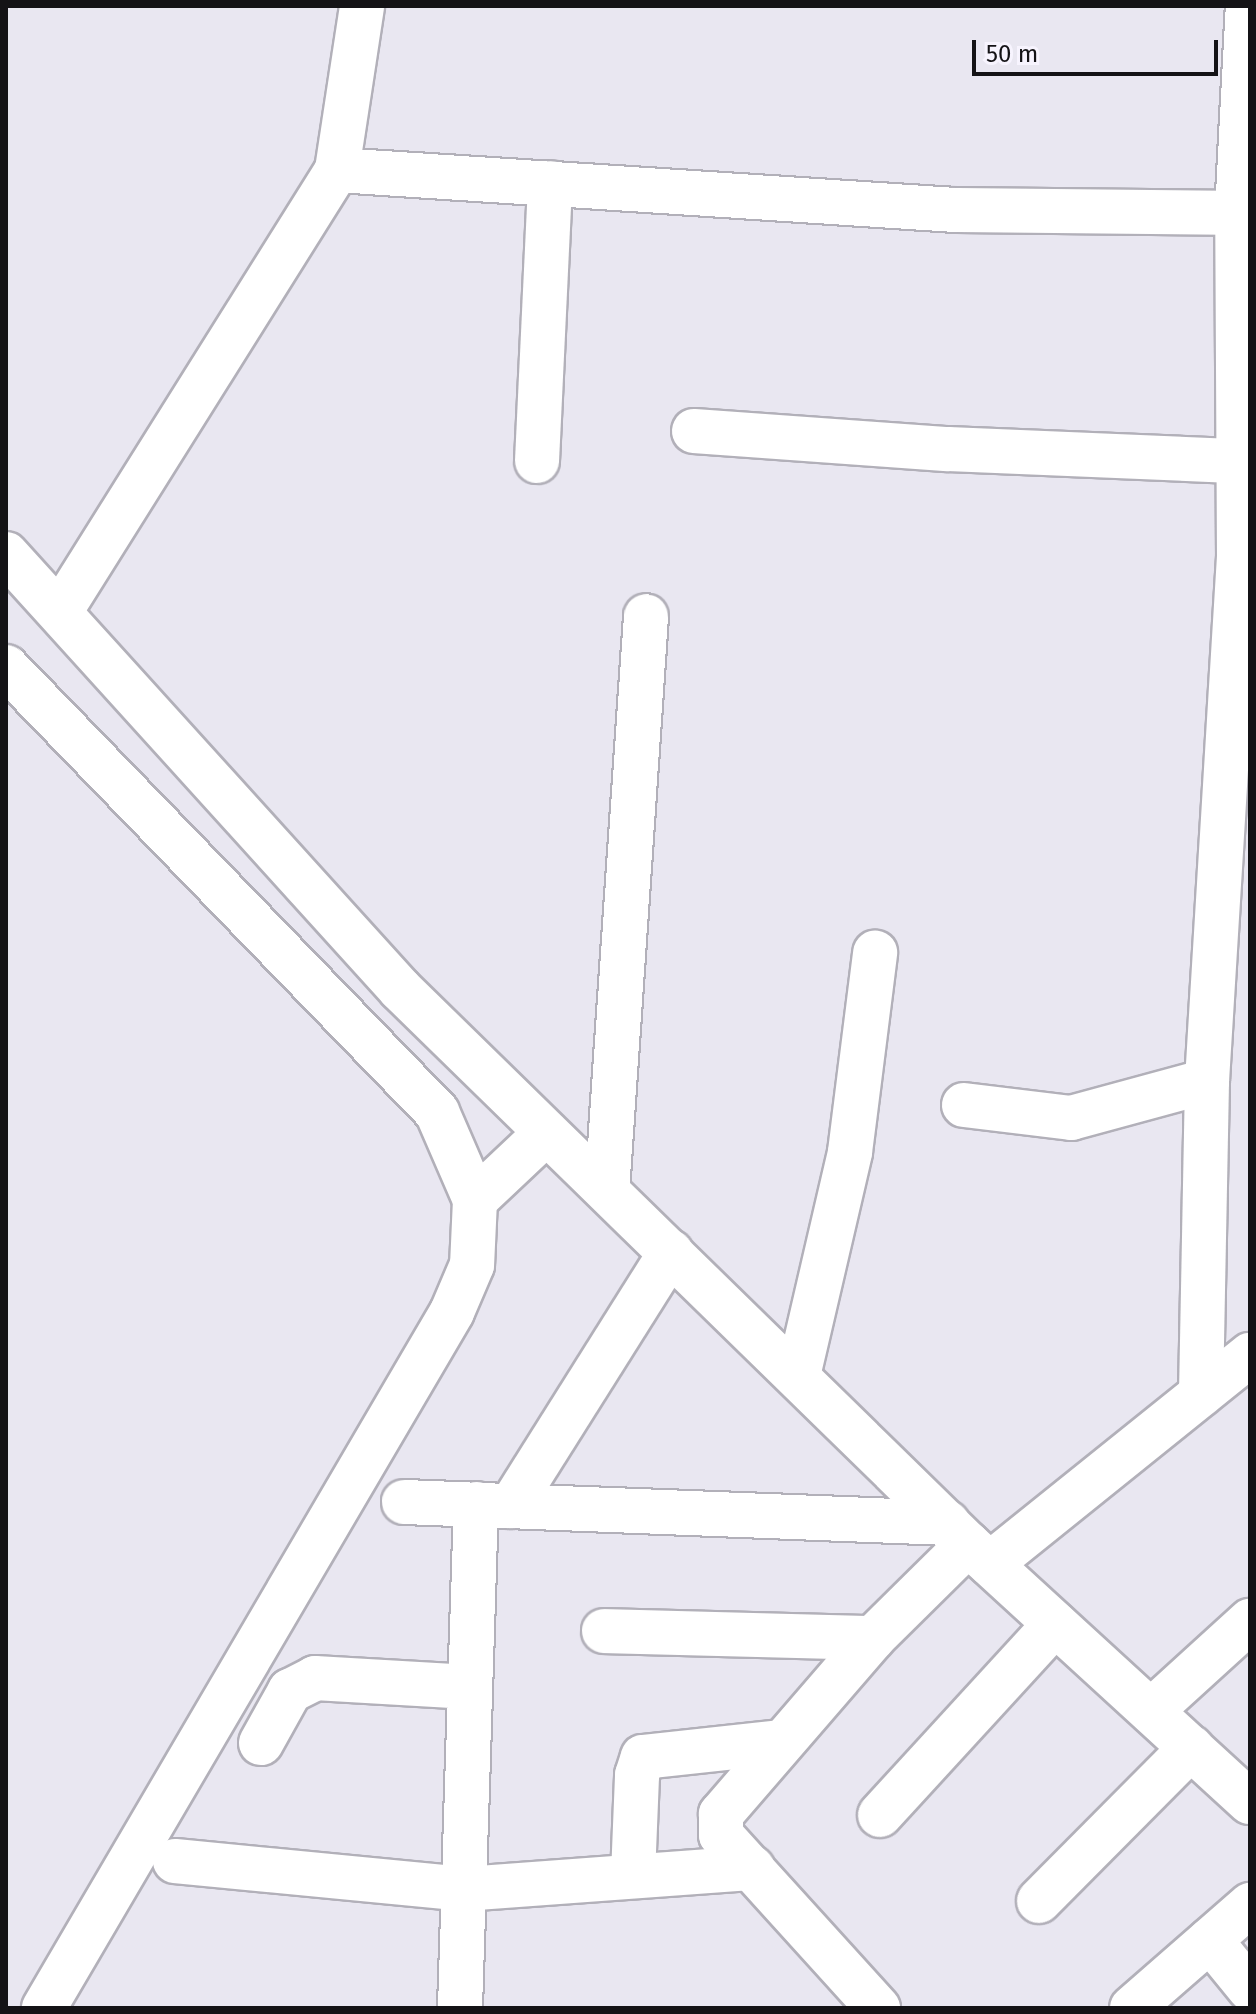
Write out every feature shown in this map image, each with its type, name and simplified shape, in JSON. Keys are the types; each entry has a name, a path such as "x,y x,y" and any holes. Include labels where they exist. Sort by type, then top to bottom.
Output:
{"street":[{"path":"61,610 337,170 362,6"},
{"path":"1201,1394 1207,1081 1238,791 1245,558 1243,213 1248,6"},
{"path":"337,170 955,210 1243,213"},
{"path":"537,461 550,183"},
{"path":"694,431 948,449 1243,452"},
{"path":"6,554 61,610 400,989 969,1543 1250,1802"},
{"path":"607,1190 646,616"},
{"path":"6,667 437,1112 475,1200 472,1265 452,1312 44,2008"},
{"path":"798,1376 850,1152 875,953"},
{"path":"964,1105 1071,1118 1207,1081"},
{"path":"475,1200 546,1133"},
{"path":"460,2008 470,1687 494,1505 671,1252"},
{"path":"878,2008 721,1835 721,1814 873,1638 969,1543 1201,1394 1250,1355"},
{"path":"404,1502 494,1505 969,1543"},
{"path":"1151,1711 1250,1621"},
{"path":"880,1815 1055,1624"},
{"path":"604,1631 873,1638"},
{"path":"261,1743 290,1691 315,1678 470,1687"},
{"path":"633,1876 637,1775 643,1757 781,1742"},
{"path":"1039,1901 1191,1748"},
{"path":"175,1861 464,1889 752,1868"},
{"path":"1132,2008 1250,1905"},
{"path":"1210,1940 1250,1989"}]}
